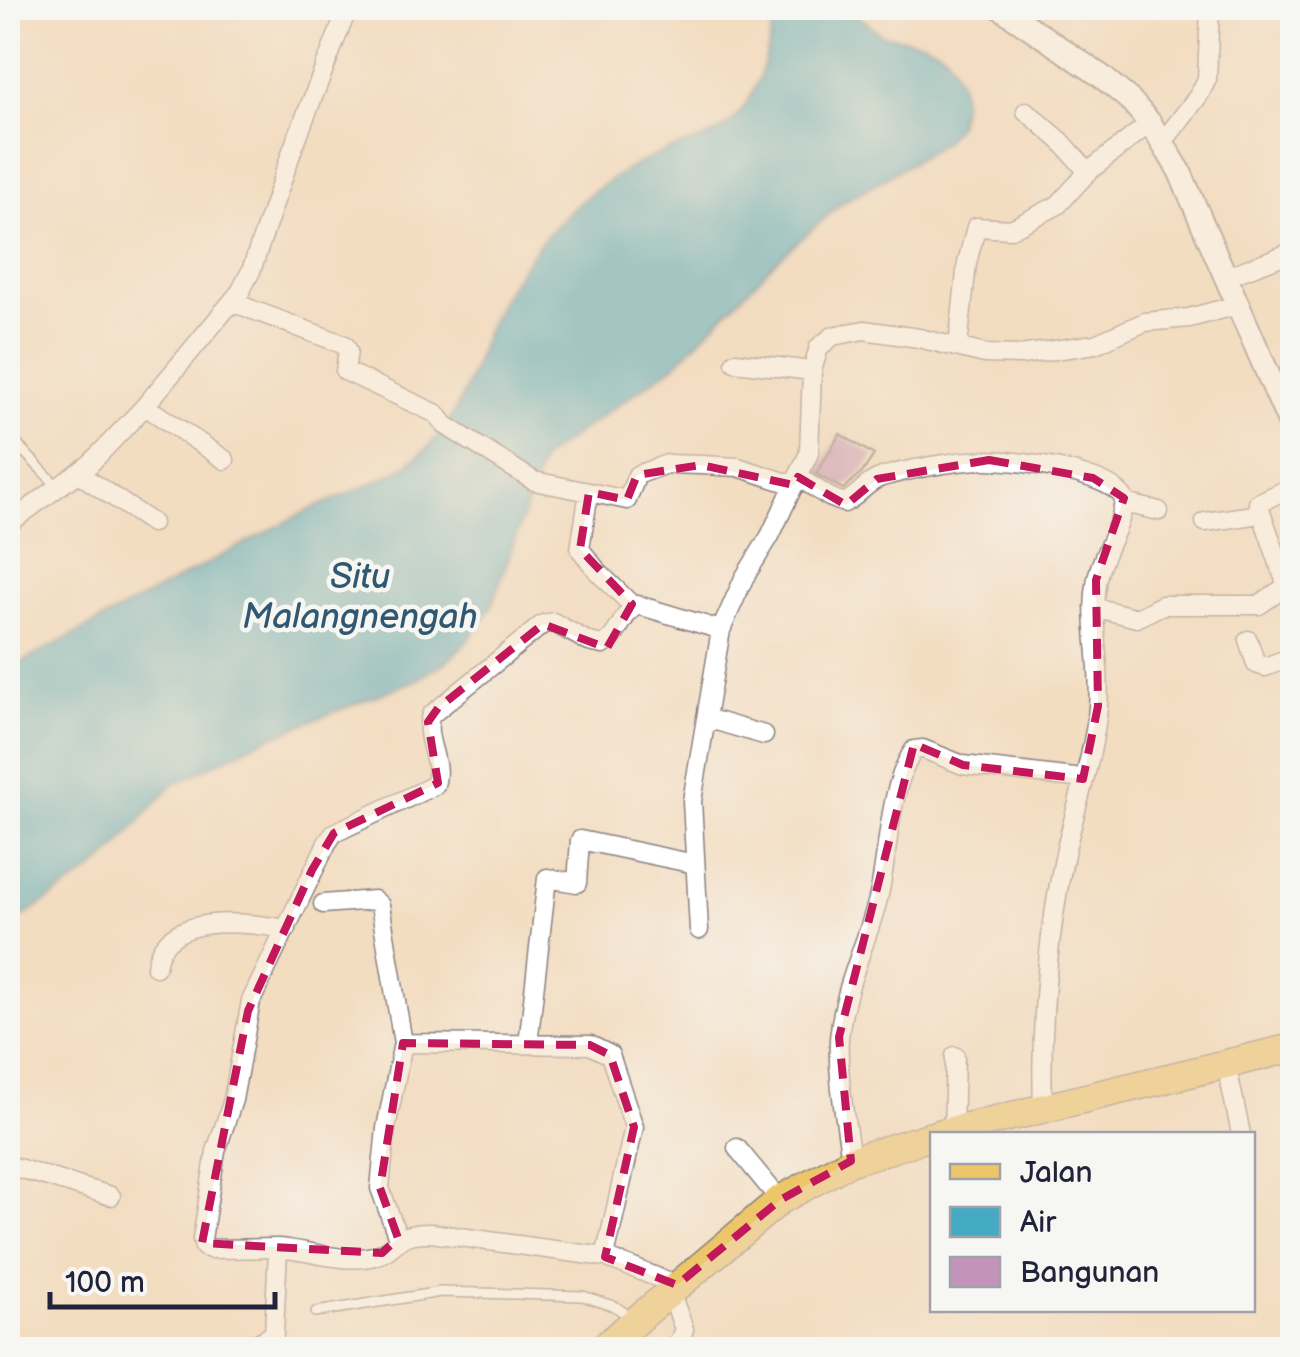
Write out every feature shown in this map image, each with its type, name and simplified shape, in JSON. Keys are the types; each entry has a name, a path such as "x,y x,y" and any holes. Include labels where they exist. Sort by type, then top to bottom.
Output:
{"main road":[{"path":"949,1132 1292,1048"},
{"path":"601,1350 780,1200 852,1161 930,1137"}],"street":[{"path":"8,524 78,474 144,406 232,302 251,271 293,148 348,8"},
{"path":"1001,8 1101,76 1156,132 1179,170 1238,305 1284,386 1292,429"},
{"path":"958,347 966,262 976,227 1011,229 1066,199 1088,172 1156,132 1199,94 1206,79 1210,8"},
{"path":"1026,111 1062,141 1088,172"},
{"path":"1226,277 1292,252"},
{"path":"232,302 345,345 345,371 437,414 445,425 534,481 627,500 637,475 668,464 738,468 796,481 844,503 877,478 988,460 1093,478 1117,488 1124,502 1101,562 1094,607 1098,706 1065,853 1040,1034 1043,1107"},
{"path":"698,930 692,801 721,630 744,578 770,536 812,439 812,372 819,347 845,332 884,331 1002,356 1095,344 1145,322 1189,318 1238,305"},
{"path":"735,362 812,372"},
{"path":"144,406 225,460"},
{"path":"78,474 152,523"},
{"path":"1094,607 1137,618 1162,605 1266,603 1287,586 1258,506 1261,500 1292,487"},
{"path":"588,492 580,549 633,606"},
{"path":"1124,502 1159,511"},
{"path":"1205,522 1260,514"},
{"path":"633,606 721,630"},
{"path":"633,606 612,639 603,645 588,642 562,625 543,624 438,708 428,722 438,766 435,785 334,833 312,870 248,1011 233,1100 216,1151 202,1243 210,1250 278,1248 368,1258 382,1253 398,1238 432,1233 605,1257 673,1288 684,1329 676,1349"},
{"path":"1248,640 1256,664 1265,667 1292,656"},
{"path":"706,718 764,735"},
{"path":"852,1161 839,1068 839,1036 849,982 878,898 901,778 909,757 914,750 924,749 964,765 1083,778"},
{"path":"528,1044 546,878 577,883 580,840 695,864"},
{"path":"323,904 374,900 380,905 404,1043 386,1128 380,1188 398,1238"},
{"path":"156,968 162,948 178,932 216,925 264,924 287,928"},
{"path":"404,1043 598,1046 610,1055 634,1127 605,1257"},
{"path":"941,1132 955,1056"},
{"path":"1226,1063 1242,1132"},
{"path":"737,1148 780,1200"},
{"path":"8,1165 111,1196"},
{"path":"215,1350 258,1343 274,1334 278,1248"}],"lane":[{"path":"8,435 59,488"},
{"path":"316,1312 441,1292 584,1296 616,1307 635,1320"}],"highlighted area":[{"path":"989,460 1093,478 1124,498 1096,580 1098,706 1083,779 963,765 914,744 839,1037 851,1161 780,1200 677,1285 605,1257 634,1127 610,1055 590,1045 403,1043 380,1188 398,1238 382,1253 202,1243 248,1011 312,870 334,833 438,783 428,722 438,708 543,624 607,648 632,604 580,549 589,492 627,500 637,475 701,465 794,485 798,477 846,505 877,479"}],"water":[{"name":"Situ Malangnengah","path":"776,8 849,8 882,35 923,42 942,51 951,61 961,86 957,126 943,142 842,203 775,262 676,364 543,458 491,608 467,642 445,663 416,680 260,741 171,786 93,870 8,927 8,669 295,517 389,475 423,452 455,410 495,312 531,254 575,206 613,179 654,156 707,137 740,113 756,86 767,55"}],"building":[{"path":"840,434 874,455 862,473 843,489 816,474"}]}
